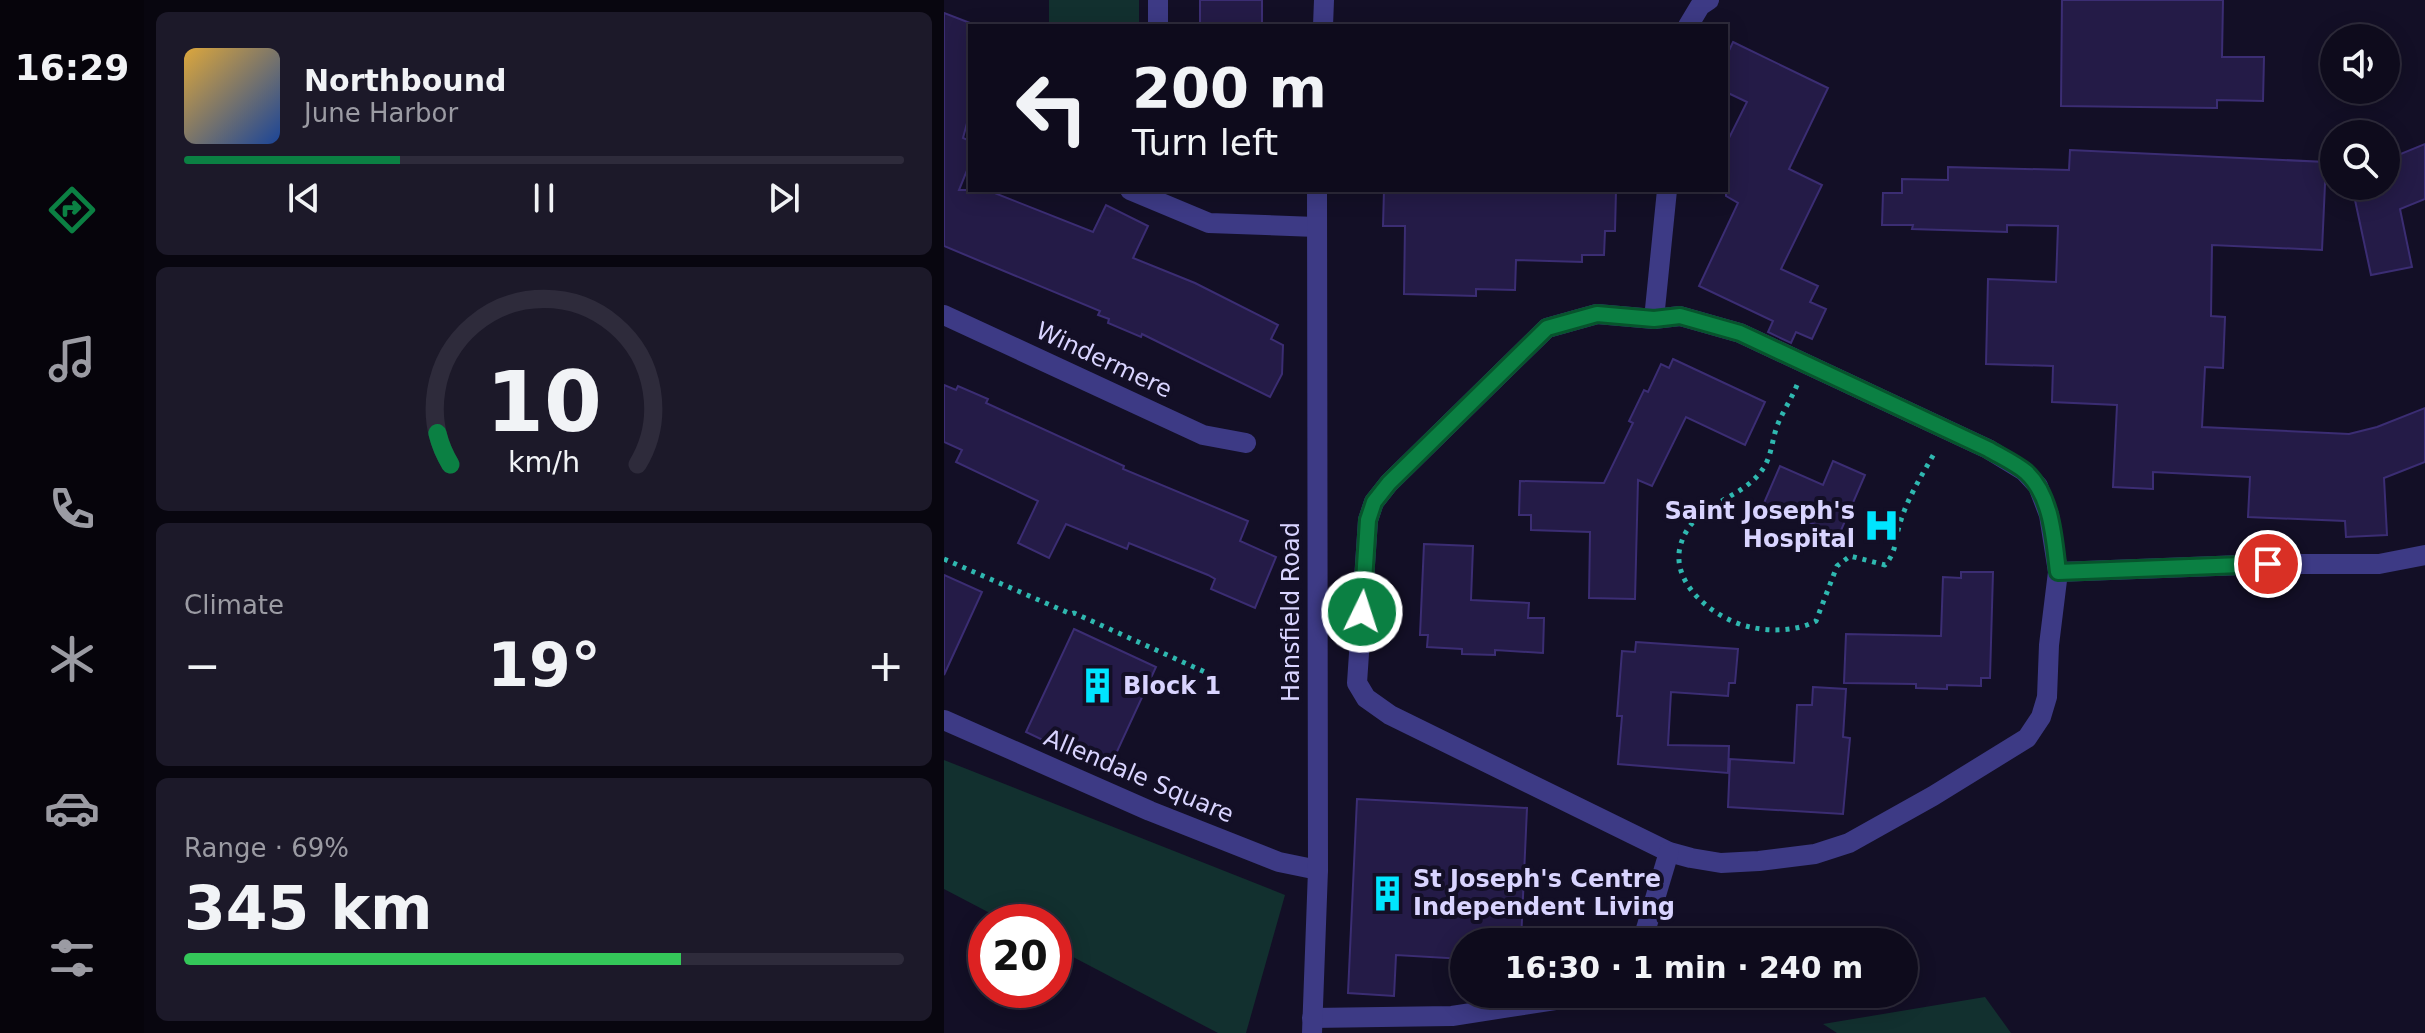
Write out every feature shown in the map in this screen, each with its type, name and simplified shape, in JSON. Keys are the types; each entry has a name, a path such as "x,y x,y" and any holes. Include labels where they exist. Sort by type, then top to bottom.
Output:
{"street":[{"path":"1158,0 1158,24"},
{"path":"1323,24 1324,0"},
{"path":"1689,24 1700,6 1709,0"},
{"name":"Hansfield Road","path":"1312,1026 1318,870 1317,192"},
{"path":"1654,319 1667,192"},
{"path":"1158,196 1209,223 1316,227"},
{"path":"1597,314 1654,319 1680,316 1725,329 1988,449 2024,471 2038,486 2049,515 2058,572 2049,645 2047,697 2041,717 2027,738 1849,843 1815,854 1721,863 1669,852 1390,715 1366,698 1357,683 1368,520 1374,502 1389,483 1547,328 1597,314"},
{"name":"Windermere","path":"944,315 1203,435 1246,443"},
{"path":"2058,572 2268,564 2379,564 2425,555"},
{"name":"Allendale Square","path":"944,720 1164,816 1279,862 1318,870"},
{"path":"1646,928 1669,852"},
{"path":"1312,1026 1452,1016 1504,1008"}],"path":[{"path":"1805,364 1776,429 1773,450 1758,477 1703,512 1689,529 1680,548 1681,572 1692,592 1712,610 1749,627 1781,630 1805,627 1816,621 1837,566 1850,556 1885,565 1895,554 1900,524 1915,486 1948,430"},
{"path":"944,559 1032,601 1074,613 1216,677 1211,687"}],"green space":[{"path":"1049,0 1139,0 1139,24 1049,24"},
{"path":"944,760 1285,895 1246,1033 1218,1033 1072,956 1072,904 973,904 944,889"},
{"path":"1985,997 2011,1033 1837,1033 1823,1024"}],"building":[{"path":"1200,0 1262,0 1262,24 1200,24"},
{"path":"2062,0 2223,0 2222,57 2264,57 2263,101 2217,100 2217,108 2061,106"},
{"path":"944,13 970,23 968,119 963,138 968,140 968,168 959,190 992,192 1093,232 1106,205 1148,226 1133,258 1195,283 1278,325 1271,339 1283,345 1282,374 1270,397 1142,334 1141,337 1108,323 1109,319 1098,315 1100,311 944,246"},
{"path":"1733,42 1828,88 1789,169 1822,185 1781,269 1818,286 1810,302 1826,309 1812,339 1796,332 1791,343 1768,332 1773,321 1699,286 1738,203 1726,196 1728,140 1747,102 1728,93 1728,53"},
{"path":"2425,144 2425,199 2400,209 2412,267 2371,275 2355,200 2400,200 2400,154"},
{"path":"2070,150 2320,162 2320,200 2324,200 2322,250 2212,245 2211,316 2225,317 2223,368 2205,367 2202,427 2349,434 2377,427 2425,408 2425,462 2384,478 2387,535 2346,537 2345,521 2248,517 2250,477 2153,472 2153,489 2113,487 2117,405 2052,402 2053,366 1986,364 1988,279 2056,282 2058,226 2007,225 2007,232 1882,225 1883,193 1902,193 1902,179 1948,180 1948,167 2069,170"},
{"path":"1384,192 1616,192 1615,231 1605,231 1604,255 1582,255 1582,262 1516,260 1515,290 1476,289 1476,296 1404,294 1405,226 1383,226"},
{"path":"1673,359 1765,402 1745,445 1686,417 1652,486 1638,480 1635,599 1589,598 1590,532 1531,530 1531,515 1519,515 1520,481 1604,483 1633,423 1629,421 1644,390 1648,392 1661,364 1669,368"},
{"path":"944,385 956,390 958,386 988,399 986,403 1124,466 1123,469 1248,521 1240,541 1276,557 1255,608 1211,589 1215,579 1208,575 1129,543 1127,549 1066,524 1049,558 1018,543 1038,501 956,462 962,450 944,442"},
{"path":"1833,461 1865,475 1839,535 1764,503 1780,466 1823,485"},
{"path":"1424,544 1473,546 1471,600 1529,603 1528,618 1544,618 1543,653 1495,650 1495,655 1462,654 1462,649 1427,647 1428,635 1420,635"},
{"path":"1961,572 1993,572 1990,678 1981,678 1981,686 1947,685 1947,689 1916,688 1916,684 1844,683 1846,634 1941,636 1943,577 1961,578"},
{"path":"944,575 982,592 944,675"},
{"name":"Block 1","path":"1074,629 1156,667 1108,771 1026,732"},
{"path":"1636,642 1738,649 1735,683 1729,683 1728,696 1671,692 1668,745 1729,746 1728,773 1618,764 1622,716 1617,716 1622,651 1635,652"},
{"path":"1813,687 1846,689 1843,737 1850,738 1843,814 1728,807 1730,759 1794,763 1797,705 1812,705"},
{"name":"St Joseph's Centre Independent Living","path":"1357,799 1527,808 1522,928 1450,928 1450,958 1396,955 1394,996 1348,993"}],"place":[{"name":"Saint Joseph's Hospital","path":"1881,525"},
{"name":"Block 1","path":"1097,686"},
{"name":"St Joseph's Centre Independent Living","path":"1387,893"}],"route":[{"path":"1362,612 1368,520 1374,502 1389,483 1547,328 1597,314 1654,319 1680,316 1740,333 1988,449 2024,471 2038,486 2049,515 2058,572 2268,564"}]}
